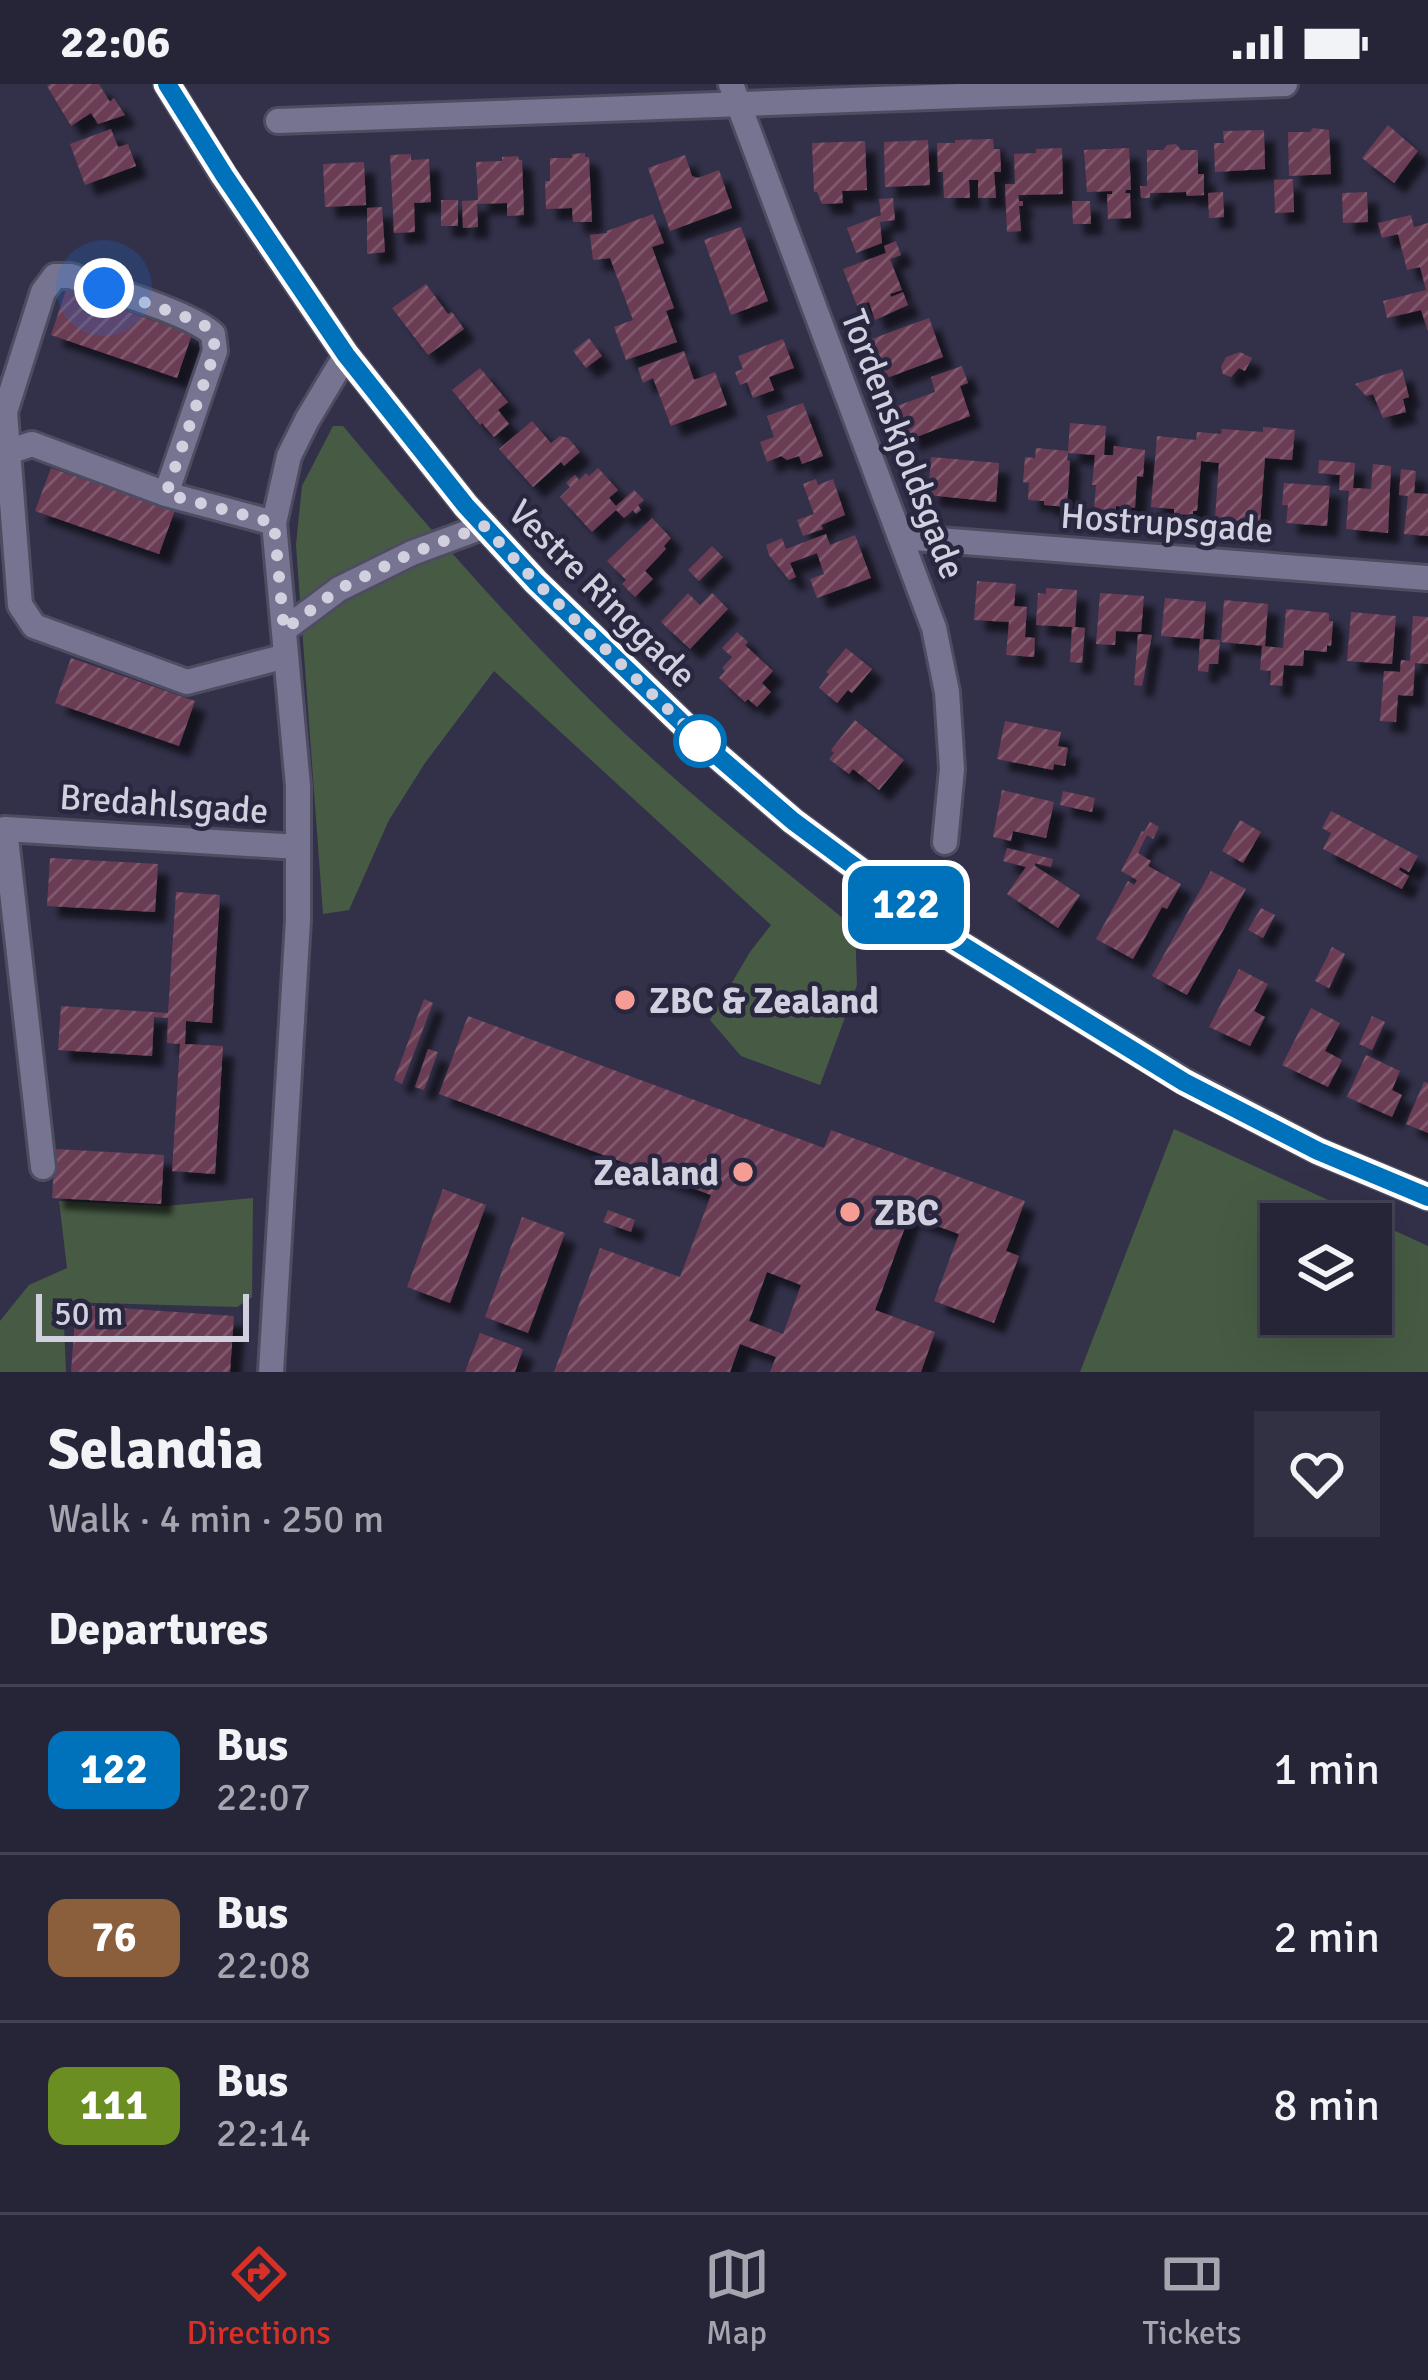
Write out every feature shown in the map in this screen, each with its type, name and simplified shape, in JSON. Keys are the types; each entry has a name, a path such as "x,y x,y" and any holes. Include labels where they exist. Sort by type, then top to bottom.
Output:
{"street":[{"name":"Vestre Ringgade","path":"167,84 346,355 484,526 706,746 793,821 955,941 1184,1082 1318,1151 1428,1197"},
{"path":"278,121 735,94 1285,84"},
{"name":"Tordenskjoldsgade","path":"735,94 934,628 947,692 952,770 945,842"},
{"path":"166,494 215,351 213,334 202,323 71,276 55,276 43,292 5,412 20,605 34,626 188,682 286,656"},
{"name":"Bredahlsgade","path":"271,1372 298,920 298,786 274,523 290,456 346,355"},
{"path":"8,452 32,444 166,494 274,523"},
{"path":"284,630 339,589 412,553 484,526"},
{"name":"Hostrupsgade","path":"900,537 1428,578"},
{"name":"Bredahlsgade","path":"43,1167 5,829 298,848"}],"green space":[{"path":"333,426 343,426 482,587 603,713 855,928 857,985 820,1085 741,1056 710,1020 771,925 494,671 389,820 349,910 323,914 296,545 302,486"},
{"path":"1174,1129 1335,1203 1260,1203 1260,1335 1392,1335 1392,1229 1428,1246 1428,1372 1080,1372"},
{"path":"253,1198 252,1297 237,1307 63,1302 66,1372 0,1372 0,1321 29,1285 67,1268 59,1201 165,1206"}],"building":[{"path":"50,84 99,84 125,115 98,124 91,113 71,126"},
{"path":"1388,125 1418,151 1394,183 1362,158"},
{"path":"111,129 118,147 128,144 136,166 85,185 70,144"},
{"path":"1264,130 1265,169 1215,172 1214,143 1224,143 1223,131"},
{"path":"1329,130 1331,174 1289,176 1288,132"},
{"path":"993,139 994,149 1000,149 1001,172 994,172 996,198 978,198 978,180 969,180 970,198 944,198 937,143"},
{"path":"928,140 930,185 885,187 884,142"},
{"path":"865,141 867,190 842,191 843,203 822,204 814,192 812,143"},
{"path":"1176,144 1181,150 1198,150 1204,195 1150,193 1150,198 1141,198 1140,186 1147,186 1147,150"},
{"path":"1062,148 1063,194 1018,195 1023,201 1019,206 1021,231 1007,232 1005,184 1015,184 1014,154"},
{"path":"1129,148 1131,190 1125,193 1130,193 1131,218 1108,219 1107,194 1112,191 1087,192 1084,150"},
{"path":"585,153 592,222 573,222 572,208 546,209 545,181 550,181 550,158"},
{"path":"411,154 411,160 429,159 431,202 414,203 415,232 394,233 390,155"},
{"path":"685,155 692,176 719,170 732,208 670,231 648,168"},
{"path":"518,156 524,215 507,216 507,203 477,204 478,227 463,228 462,201 478,200 476,162"},
{"path":"364,162 366,205 325,207 323,164"},
{"path":"1293,179 1294,212 1275,213 1274,180"},
{"path":"1223,192 1224,217 1209,218 1208,193"},
{"path":"1367,192 1368,222 1343,223 1342,193"},
{"path":"893,198 895,220 880,222 882,243 856,253 847,228 881,215 879,199"},
{"path":"441,200 458,200 458,226 441,226"},
{"path":"1072,201 1090,201 1091,224 1073,224"},
{"path":"382,207 385,252 367,254 367,208"},
{"path":"653,214 664,243 652,247 674,308 666,311 677,342 626,360 614,327 633,320 610,258 593,260 590,235"},
{"path":"1411,215 1414,227 1428,223 1428,331 1421,310 1387,318 1383,301 1426,290 1420,267 1407,270 1398,234 1382,238 1378,223"},
{"path":"741,227 768,301 731,315 704,240"},
{"path":"896,241 901,255 890,259 902,290 890,294 903,292 908,305 875,320 869,302 857,306 843,269 886,253 884,246"},
{"path":"426,284 464,329 428,355 392,308"},
{"path":"66,290 192,334 177,378 51,335"},
{"path":"929,318 943,357 884,379 869,340"},
{"path":"589,338 602,356 586,368 573,351"},
{"path":"783,339 794,368 769,377 774,390 753,398 747,382 740,385 735,372 743,369 738,356"},
{"path":"684,351 694,380 715,372 727,405 671,426 653,378 643,383 638,368"},
{"path":"1240,352 1252,358 1245,371 1239,368 1231,377 1223,374 1226,357"},
{"path":"962,366 968,383 960,386 970,416 909,440 897,406 935,392 931,377"},
{"path":"480,368 508,402 498,410 509,424 494,437 452,390"},
{"path":"1402,369 1409,397 1403,399 1406,412 1383,418 1373,394 1366,396 1355,384"},
{"path":"803,403 823,456 802,464 799,456 767,462 760,442 774,437 767,416"},
{"path":"532,421 551,443 560,436 568,438 580,452 533,487 499,449"},
{"path":"1070,423 1106,426 1104,455 1113,455 1114,446 1145,450 1135,508 1094,509 1095,455 1068,453 1067,507 1028,500 1029,483 1023,482 1025,457 1035,458 1036,448 1068,451"},
{"path":"1263,427 1295,430 1292,460 1265,458 1260,523 1215,519 1219,463 1201,461 1193,515 1151,507 1157,436 1196,440 1197,432 1263,432"},
{"path":"931,457 999,463 996,502 928,495"},
{"path":"1319,460 1355,463 1353,488 1371,489 1373,464 1391,466 1388,533 1346,529 1349,491 1339,490 1340,475 1318,473"},
{"path":"51,468 175,510 159,554 35,511"},
{"path":"598,468 618,490 609,498 616,506 634,490 644,500 636,514 633,510 624,518 616,510 592,532 560,497 575,475 579,480"},
{"path":"1401,469 1416,471 1414,493 1428,494 1428,536 1404,534 1408,496 1399,495"},
{"path":"816,479 818,485 833,479 845,515 803,536 797,520 814,514 803,484"},
{"path":"1284,483 1330,486 1327,526 1286,523"},
{"path":"652,518 671,538 645,571 653,579 635,597 607,561"},
{"path":"826,534 830,545 855,535 871,578 817,598 810,579 824,574 817,553 790,563 796,577 789,580 766,545 782,538 786,549"},
{"path":"712,546 723,557 699,581 688,570"},
{"path":"977,581 1016,584 1014,606 1027,607 1025,637 1035,638 1034,657 1006,655 1009,622 974,620"},
{"path":"1046,588 1077,590 1075,627 1085,628 1082,663 1070,662 1072,627 1036,625 1038,593 1046,594"},
{"path":"688,593 700,605 712,593 728,609 690,649 661,622"},
{"path":"1100,593 1144,596 1141,632 1116,631 1115,645 1096,644"},
{"path":"1165,598 1206,602 1203,639 1161,636"},
{"path":"1224,600 1268,604 1265,646 1221,642"},
{"path":"1286,609 1329,613 1331,646 1327,645 1327,652 1304,650 1303,666 1284,665 1282,686 1270,685 1271,671 1260,670 1262,646 1283,648"},
{"path":"1351,612 1396,616 1392,664 1347,661"},
{"path":"1413,616 1428,617 1428,664 1415,663 1413,696 1398,695 1396,722 1380,721 1384,671 1400,672 1401,660 1410,661"},
{"path":"737,632 773,671 762,683 771,692 757,707 719,678 732,657 722,648"},
{"path":"1138,634 1152,635 1142,686 1134,685"},
{"path":"1200,639 1220,640 1218,664 1209,664 1208,672 1198,671"},
{"path":"846,648 872,669 837,703 819,688"},
{"path":"71,658 195,701 179,746 55,703"},
{"path":"855,720 904,760 879,790 853,769 849,774 829,759"},
{"path":"1005,721 1061,732 1058,746 1068,748 1065,766 1054,764 1053,770 997,759"},
{"path":"1002,790 1054,802 1046,838 1013,831 1011,841 993,837"},
{"path":"1063,791 1095,798 1092,812 1060,805"},
{"path":"1331,811 1418,856 1409,872 1400,867 1409,876 1402,889 1323,849 1331,833 1322,828"},
{"path":"1240,820 1261,832 1243,863 1222,851"},
{"path":"1150,822 1159,827 1153,839 1147,835 1138,853 1151,861 1148,866 1181,884 1167,909 1162,907 1133,959 1096,939 1128,881 1134,885 1137,880 1121,871"},
{"path":"1007,848 1053,859 1051,867 1035,866 1080,895 1058,928 1007,894 1026,867 1003,861"},
{"path":"50,858 158,864 155,912 47,906"},
{"path":"1211,871 1246,889 1187,995 1152,976"},
{"path":"176,892 220,895 212,1023 186,1021 185,1044 223,1046 215,1174 172,1171 180,1044 167,1043 168,1018 154,1017 152,1056 58,1050 61,1006 168,1013"},
{"path":"1261,908 1275,915 1263,938 1248,930"},
{"path":"1332,947 1345,954 1329,988 1315,981"},
{"path":"1239,969 1268,984 1254,1011 1265,1017 1250,1046 1209,1027"},
{"path":"424,999 433,1003 402,1084 394,1080"},
{"path":"1311,1008 1340,1023 1325,1051 1342,1060 1328,1087 1282,1065"},
{"path":"468,1016 824,1148 831,1130 1025,1201 1006,1251 1019,1256 994,1323 934,1301 959,1234 909,1216 875,1310 935,1332 921,1372 770,1372 776,1357 740,1344 730,1372 554,1372 600,1248 680,1277 711,1195 439,1094","holes":["767,1272 801,1285 783,1334 749,1321"]},
{"path":"1372,1016 1385,1022 1372,1050 1359,1044"},
{"path":"428,1049 438,1052 424,1090 415,1087"},
{"path":"1366,1055 1400,1071 1392,1090 1402,1095 1392,1117 1347,1097"},
{"path":"1424,1082 1428,1083 1428,1133 1406,1124"},
{"path":"55,1149 164,1155 161,1204 52,1198"},
{"path":"443,1189 486,1205 450,1303 407,1287"},
{"path":"608,1210 635,1220 631,1232 603,1222"},
{"path":"522,1217 565,1233 528,1333 485,1317"},
{"path":"76,1305 234,1316 230,1372 71,1372"},
{"path":"480,1333 523,1349 515,1372 465,1372"}],"bus line":[{"name":"122","path":"167,84 346,355 466,506 536,582 706,746 793,821 955,941 1184,1082 1318,1151 1428,1197"}],"place":[{"name":"ZBC & Zealand","path":"625,1000"},
{"name":"Zealand","path":"743,1172"},
{"name":"ZBC","path":"850,1212"}],"route":[{"path":"104,288 202,323 213,334 215,351 166,494 274,523 284,630 339,589 412,553 484,526 706,746 700,741"}]}
